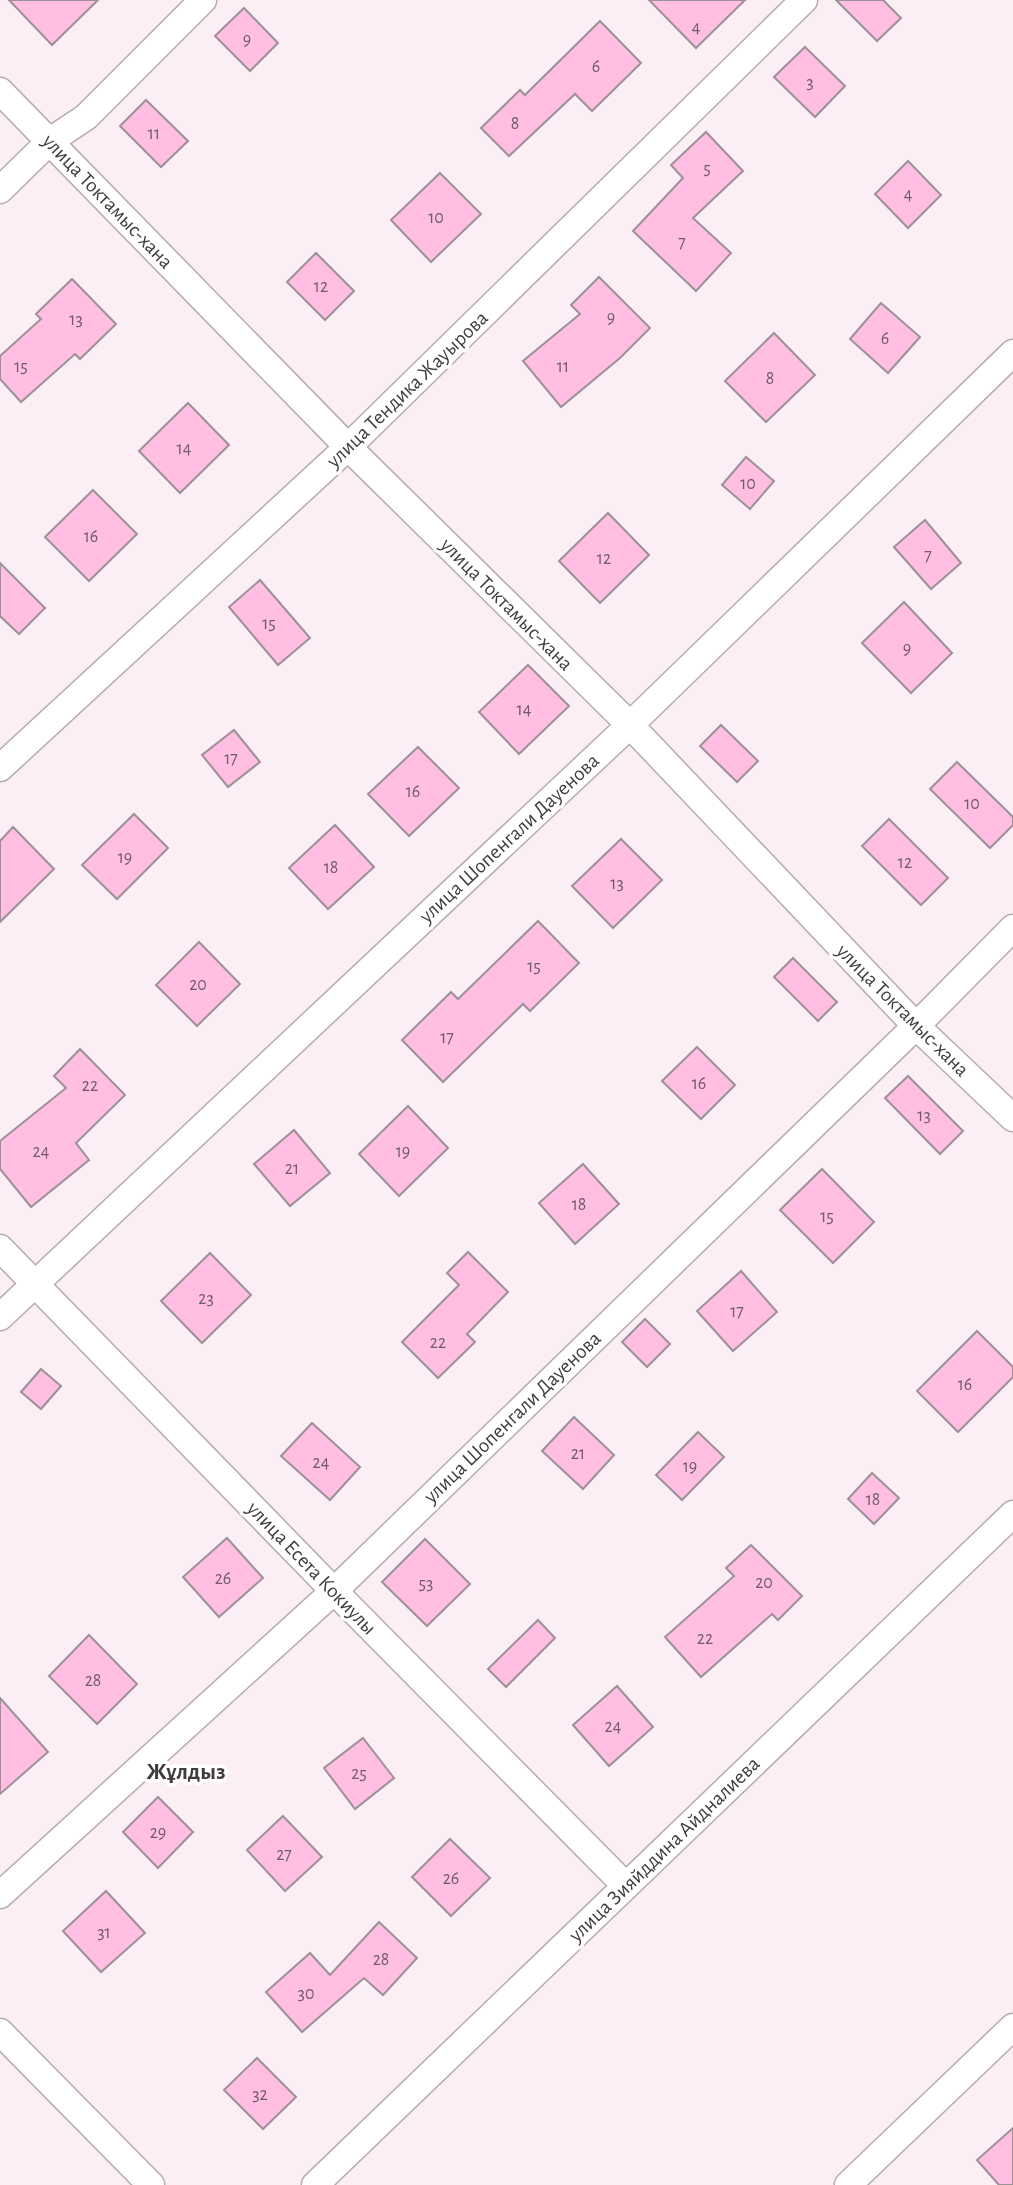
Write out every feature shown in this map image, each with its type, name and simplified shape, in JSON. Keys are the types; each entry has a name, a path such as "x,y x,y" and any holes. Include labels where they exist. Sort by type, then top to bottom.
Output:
{"street":[{"path":"0,190 50,141 86,117 203,0"},
{"name":"улица Тендика Жауырова","path":"0,768 348,447 804,0"},
{"name":"улица Токтамыс-хана","path":"0,91 348,447 629,725 916,1026 1013,1118"},
{"name":"улица Шопенгали Дауенова","path":"0,1317 629,725 1013,353"},
{"name":"улица Шопенгали Дауенова","path":"0,1895 334,1591 916,1026 1013,928"},
{"name":"улица Есета Кокиулы","path":"0,1248 626,1886"},
{"name":"улица Зияйддина Айдналиева","path":"315,2185 1013,1514"},
{"path":"848,2185 1013,2028"},
{"path":"0,2032 151,2185"}],"building":[{"path":"9,0 98,0 52,45"},
{"path":"649,0 745,0 696,48"},
{"path":"836,0 883,0 901,18 877,41"},
{"path":"244,8 278,43 250,71 215,36"},
{"path":"600,21 641,63 592,111 575,94 509,156 481,128 520,90 525,95"},
{"path":"805,47 845,86 815,117 774,77"},
{"path":"146,100 188,141 161,167 120,126"},
{"path":"706,132 743,171 693,218 731,253 696,291 633,231 683,178 671,165"},
{"path":"908,161 941,195 908,228 875,194"},
{"path":"440,173 481,214 431,262 391,220"},
{"path":"316,253 354,291 325,320 287,282"},
{"path":"599,277 650,328 620,358 561,407 523,361 580,314 571,305"},
{"path":"72,279 116,324 80,359 75,354 21,402 0,379 0,356 41,319 36,314"},
{"path":"881,303 920,337 888,373 850,339"},
{"path":"774,333 815,375 766,422 725,381"},
{"path":"188,403 229,445 180,493 139,451"},
{"path":"746,457 774,481 750,509 722,485"},
{"path":"93,490 137,534 89,581 45,537"},
{"path":"608,513 649,555 600,603 559,561"},
{"path":"925,520 961,563 931,589 894,547"},
{"path":"0,563 45,608 19,634 0,616"},
{"path":"260,580 310,638 278,665 229,607"},
{"path":"904,602 952,653 911,693 862,643"},
{"path":"528,665 569,706 519,754 479,712"},
{"path":"721,725 758,761 737,782 700,746"},
{"path":"234,730 260,762 228,787 202,755"},
{"path":"418,747 459,788 409,836 368,794"},
{"path":"957,762 1013,817 1013,825 990,848 930,789"},
{"path":"134,814 168,848 117,899 82,865"},
{"path":"889,819 948,878 921,905 862,846"},
{"path":"335,825 374,867 328,909 289,868"},
{"path":"13,827 54,869 0,922 0,841"},
{"path":"621,839 662,880 613,928 572,886"},
{"path":"538,921 579,963 530,1011 523,1004 443,1082 402,1040 451,992 458,999"},
{"path":"199,942 240,984 197,1026 156,985"},
{"path":"793,958 837,1002 818,1021 774,977"},
{"path":"697,1047 735,1085 701,1119 662,1081"},
{"path":"80,1049 125,1095 76,1143 89,1160 31,1207 0,1169 0,1141 66,1088 54,1076"},
{"path":"908,1076 963,1131 940,1154 885,1098"},
{"path":"408,1106 448,1148 399,1196 359,1154"},
{"path":"294,1130 330,1173 290,1206 254,1164"},
{"path":"583,1164 619,1204 575,1244 539,1203"},
{"path":"822,1169 874,1222 833,1263 780,1210"},
{"path":"468,1252 508,1292 467,1334 475,1342 438,1378 402,1342 459,1285 447,1273"},
{"path":"210,1253 251,1295 202,1343 161,1301"},
{"path":"741,1271 777,1312 733,1351 697,1311"},
{"path":"645,1319 670,1344 647,1367 622,1342"},
{"path":"977,1331 1013,1367 1013,1377 958,1432 917,1391"},
{"path":"41,1369 61,1386 41,1409 21,1392"},
{"path":"574,1417 614,1455 583,1489 542,1451"},
{"path":"312,1423 360,1467 330,1500 281,1456"},
{"path":"698,1432 724,1457 682,1500 656,1475"},
{"path":"872,1473 899,1498 874,1524 848,1499"},
{"path":"227,1538 263,1578 219,1617 183,1577"},
{"path":"425,1539 470,1584 427,1626 382,1582"},
{"path":"751,1545 802,1596 778,1620 772,1614 701,1677 665,1637 734,1576 726,1568"},
{"path":"538,1620 555,1638 506,1687 488,1669"},
{"path":"89,1635 137,1684 97,1724 49,1676"},
{"path":"617,1686 653,1727 609,1766 573,1725"},
{"path":"0,1698 48,1752 0,1794"},
{"path":"363,1738 394,1778 355,1809 324,1768"},
{"path":"158,1797 193,1832 158,1868 123,1832"},
{"path":"283,1816 322,1857 285,1891 247,1850"},
{"path":"450,1839 490,1878 451,1916 412,1877"},
{"path":"106,1891 145,1933 101,1972 63,1931"},
{"path":"379,1922 417,1958 383,1995 364,1978 302,2032 266,1992 310,1953 330,1975"},
{"path":"257,2058 296,2097 263,2129 224,2090"},
{"path":"1013,2128 1013,2185 999,2185 977,2160"}],"district":[{"name":"Жұлдыз","path":"186,1771"}]}
